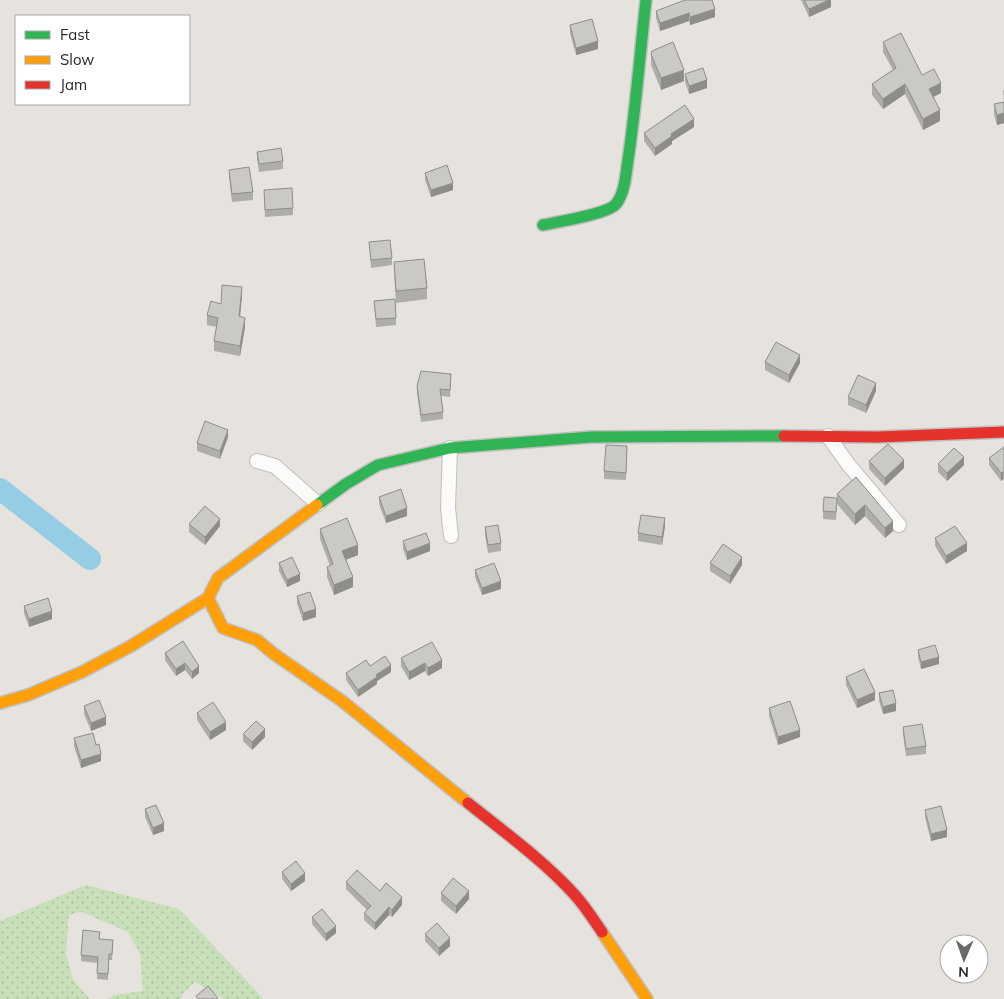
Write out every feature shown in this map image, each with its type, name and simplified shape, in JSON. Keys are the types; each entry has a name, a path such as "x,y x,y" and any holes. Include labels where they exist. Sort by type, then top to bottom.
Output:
{"street":[{"path":"543,224 606,209 616,204 622,193 632,134 646,0"},
{"path":"0,703 28,695 82,672 131,646 208,598 218,578 346,484 378,464 450,448 591,437 736,435 878,437 1004,432"},
{"path":"828,436 848,464 899,525"},
{"path":"450,448 448,508 451,536"},
{"path":"257,461 275,466 318,504"},
{"path":"208,598 224,628 256,640 342,701 530,853 573,893 588,910 639,990 647,999"}],"green space":[{"path":"86,885 179,909 264,999 224,999 195,982 182,994 181,999 107,999 114,995 143,991 140,954 128,932 82,912 69,915 66,953 73,980 90,999 0,999 0,921"}],"building":[{"path":"685,0 712,0 715,9 690,17 689,13 660,23 656,11"},
{"path":"804,0 829,0 809,9"},
{"path":"592,19 598,41 576,48 570,25"},
{"path":"901,33 922,75 934,69 941,83 929,89 940,110 923,119 905,84 883,99 872,84 896,68 883,42"},
{"path":"673,42 684,70 661,78 651,54 652,51"},
{"path":"703,68 707,80 689,86 685,74"},
{"path":"1004,102 1004,113 997,115 994,104"},
{"path":"685,105 694,119 671,134 672,136 655,148 644,133"},
{"path":"281,148 283,161 259,164 257,152"},
{"path":"447,165 453,183 431,190 425,173"},
{"path":"249,167 253,192 232,194 229,170"},
{"path":"292,188 293,208 265,210 264,190"},
{"path":"390,240 392,258 371,260 369,242"},
{"path":"424,259 427,288 396,291 394,262"},
{"path":"222,285 242,287 239,316 245,318 240,346 214,341 218,318 207,315 211,301 221,304"},
{"path":"395,299 396,318 376,319 374,301"},
{"path":"776,342 800,355 789,375 765,362"},
{"path":"421,371 451,374 450,390 440,389 443,412 421,415 417,386"},
{"path":"858,375 876,383 866,405 848,397"},
{"path":"205,421 228,430 220,451 197,443"},
{"path":"888,444 904,460 885,478 869,461"},
{"path":"606,445 627,446 626,473 604,471"},
{"path":"1004,447 1004,473 1001,473 989,458"},
{"path":"954,448 964,457 947,473 938,464"},
{"path":"856,477 893,521 885,528 865,505 855,514 837,494"},
{"path":"401,489 407,508 386,516 379,497"},
{"path":"824,497 837,498 836,512 823,511"},
{"path":"205,506 220,519 205,537 189,524"},
{"path":"641,515 665,518 662,537 638,533"},
{"path":"347,518 358,545 342,551 353,577 334,585 327,567 333,564 320,529"},
{"path":"498,525 501,543 488,545 485,527"},
{"path":"955,526 967,543 946,556 935,538"},
{"path":"426,533 430,543 407,552 403,541"},
{"path":"723,544 742,557 730,576 710,563"},
{"path":"292,557 300,574 287,580 279,563"},
{"path":"494,563 501,581 482,588 475,570"},
{"path":"310,592 316,609 303,613 297,596"},
{"path":"48,598 52,611 29,619 24,606"},
{"path":"183,641 199,666 192,672 185,663 176,669 165,653"},
{"path":"432,642 442,660 428,668 425,663 409,672 401,658"},
{"path":"935,645 939,657 921,662 918,650"},
{"path":"385,656 391,665 358,690 346,673 366,660 370,666"},
{"path":"864,669 875,692 857,700 846,677"},
{"path":"893,690 896,703 883,707 879,693"},
{"path":"99,700 106,717 91,723 84,706"},
{"path":"790,701 800,730 778,737 769,708"},
{"path":"213,702 226,722 210,732 197,713"},
{"path":"256,721 265,729 252,742 243,734"},
{"path":"922,724 926,746 906,749 903,727"},
{"path":"93,733 96,745 99,744 101,754 81,760 74,738"},
{"path":"156,805 164,823 153,828 145,809"},
{"path":"941,806 947,830 931,834 925,810"},
{"path":"296,861 305,873 291,884 282,872"},
{"path":"357,870 380,891 386,883 402,897 392,910 389,907 375,923 364,913 371,906 346,882"},
{"path":"453,878 469,891 456,906 441,893"},
{"path":"322,909 336,926 326,934 312,917"},
{"path":"437,923 450,938 439,948 425,934"},
{"path":"83,930 100,932 99,939 113,940 112,954 109,954 108,974 97,973 98,957 81,955"},
{"path":"208,986 218,998 198,999 196,996"}],"waterway":[{"path":"0,489 90,559"}],"traffic: fast":[{"path":"543,225 603,211 611,208 619,199 626,177 646,0"},
{"path":"317,505 346,484 378,465 450,448 591,437 784,436"}],"traffic: slow":[{"path":"0,703 28,695 82,672 131,646 208,598 218,578 317,505"},
{"path":"208,598 223,628 257,640 342,701 468,803"},
{"path":"602,932 647,999"}],"traffic: jam":[{"path":"784,436 878,437 1004,432"},
{"path":"468,803 550,870 582,903 602,932"}]}
